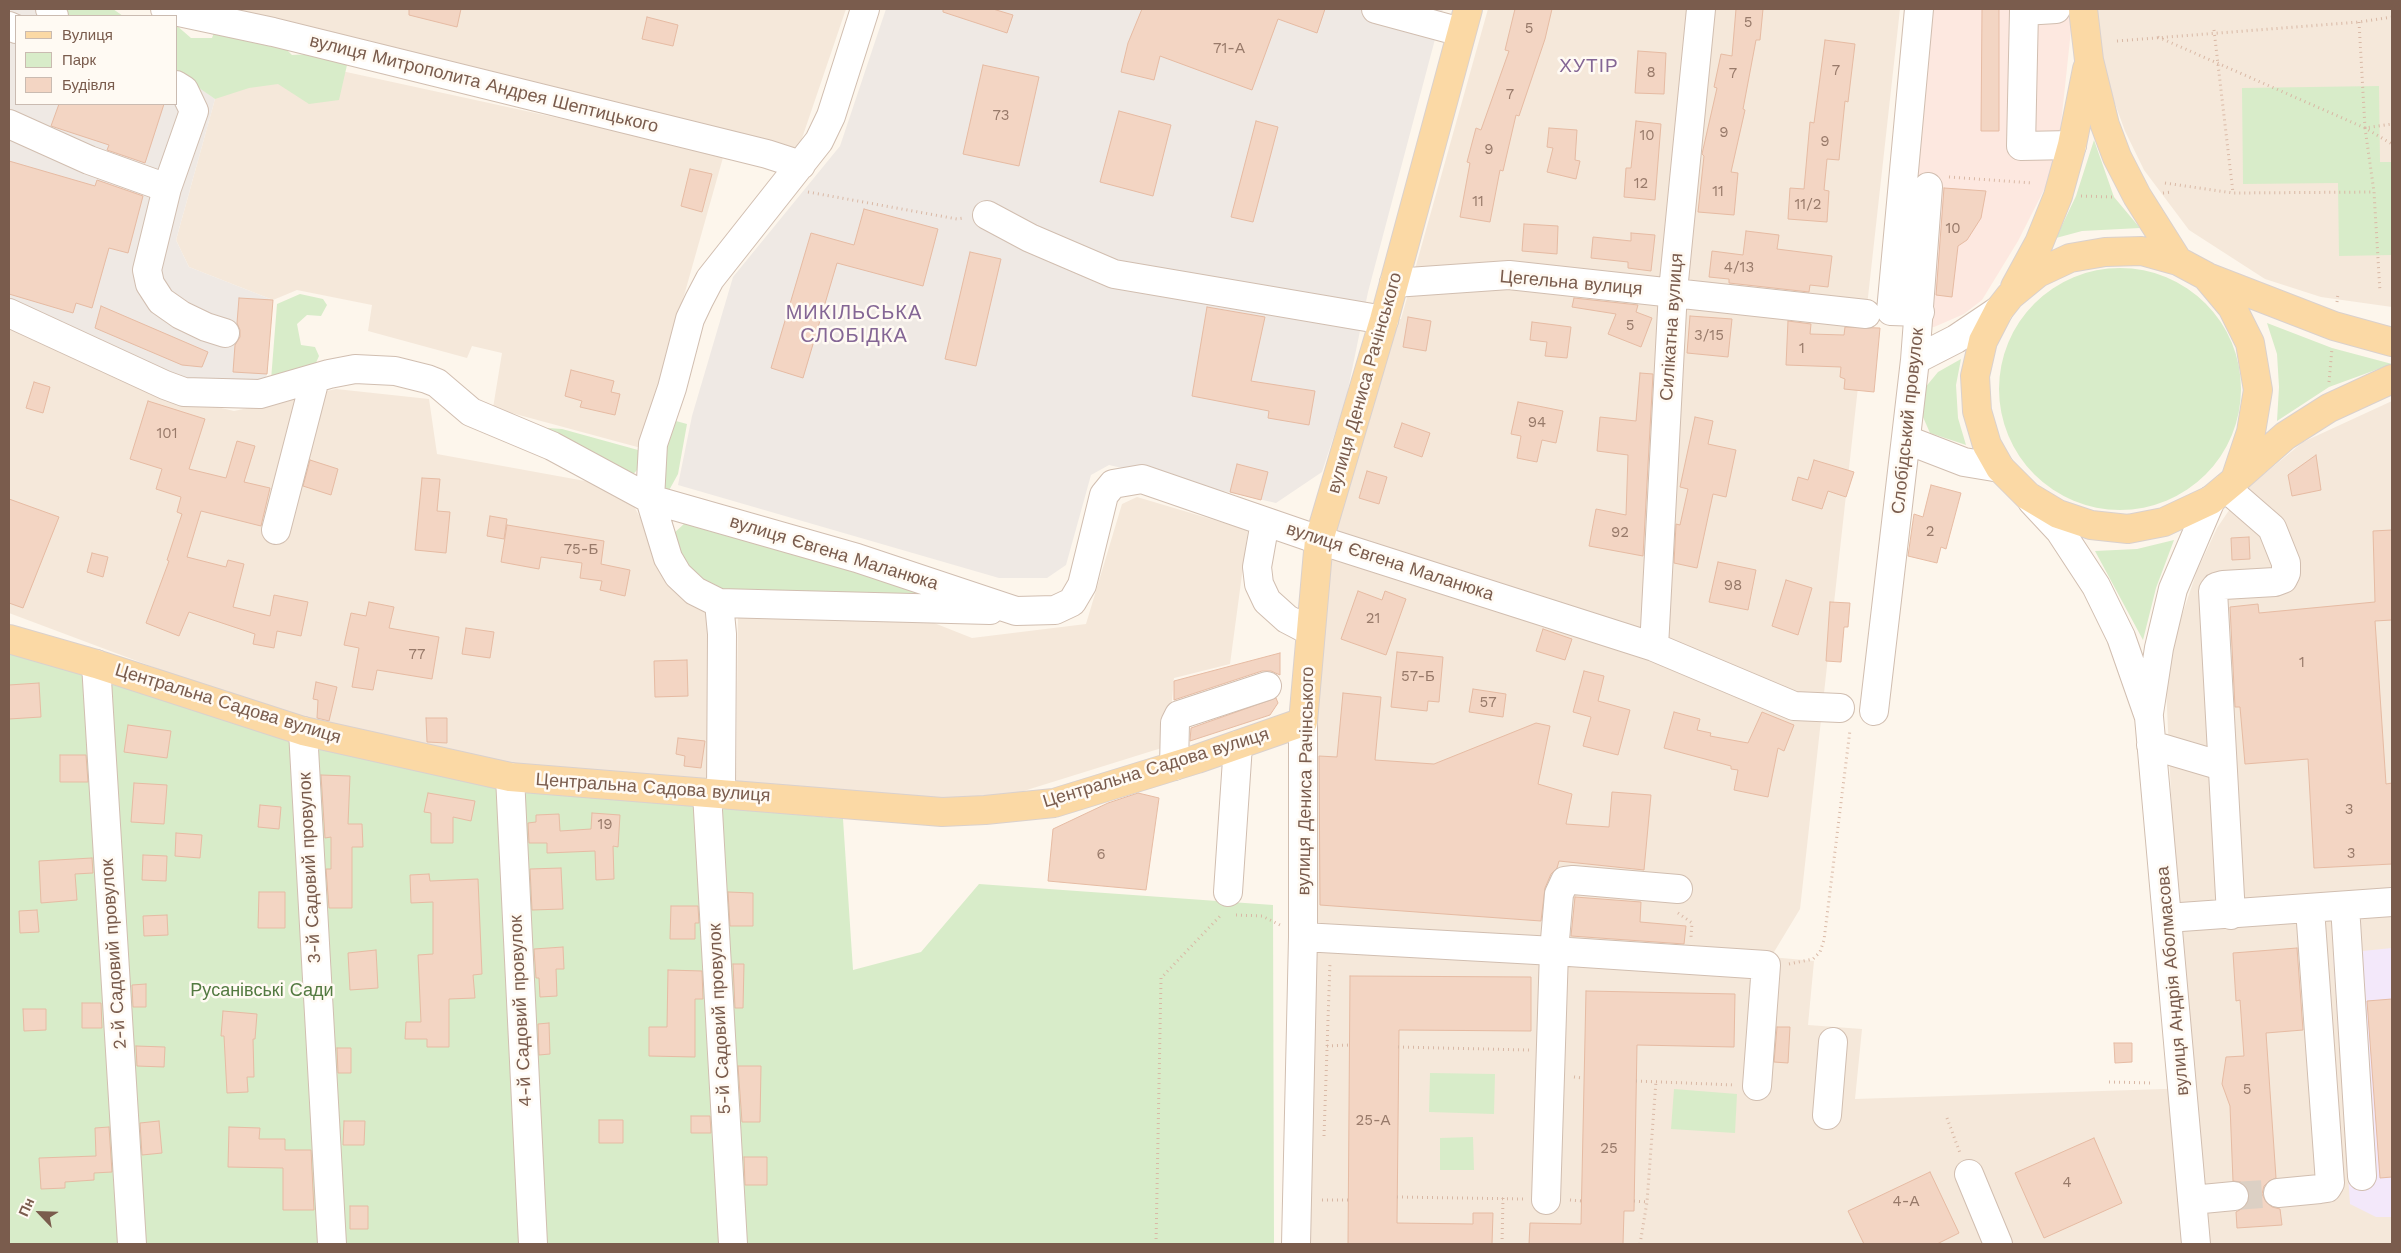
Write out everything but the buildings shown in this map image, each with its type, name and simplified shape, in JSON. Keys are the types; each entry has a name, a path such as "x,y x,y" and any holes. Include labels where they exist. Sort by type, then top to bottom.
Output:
{"main road":[{"path":"2083,9 2089,60 2105,125 2137,196 2178,261"},
{"name":"вулиця Дениса Рачінського","path":"1303,722 1319,540 1384,320 1464,20"},
{"path":"2089,60 2072,145 2058,196 2039,243 1983,341 1975,376 1976,411 1987,445 2000,468 2028,496 2058,514 2091,525 2128,529 2164,522 2224,489 2285,436 2329,408 2392,379"},
{"path":"2005,303 2038,273 2070,258 2124,250 2142,251 2178,261 2206,276 2334,326 2392,342"},
{"path":"2206,276 2232,307 2250,343 2258,390 2251,432 2224,489"},
{"name":"Центральна Садова вулиця","path":"9,640 96,664 302,731 510,777 942,812 1054,803 1174,766 1303,722"}],"street":[{"name":"вулиця Митрополита Андрея Шептицького","path":"165,9 312,42 767,154 801,165"},
{"path":"650,499 653,444 672,388 690,319 710,279 819,141 831,116 865,9"},
{"path":"1376,9 1464,20"},
{"name":"Силікатна вулиця","path":"1654,647 1673,292 1701,9"},
{"name":"Слобідський провулок","path":"1874,711 1907,440 1920,312 1892,311 1919,9"},
{"path":"2056,9 2024,10 2021,146 2072,145"},
{"path":"178,86 184,90 194,111 167,188 147,270 150,284 161,301 181,315 206,327 225,333"},
{"path":"9,124 89,160 167,188"},
{"path":"1920,312 1936,182"},
{"path":"987,216 1030,238 1114,274 1384,320"},
{"name":"Цегельна вулиця","path":"1394,283 1509,274 1866,314"},
{"path":"1916,360 1956,339 2005,303"},
{"name":"вулиця Євгена Маланюка","path":"9,313 184,392 260,394 356,370 395,370 427,379 437,383 477,415 552,446 650,499 857,558 1016,611"},
{"path":"276,530 315,379"},
{"path":"1907,440 1964,462 2000,468"},
{"name":"вулиця Євгена Маланюка","path":"650,499 668,558 678,575 695,591 719,603 1016,611 1055,610 1072,602 1082,584 1104,496 1113,484 1142,479 1319,540 1654,647 1794,706 1840,708"},
{"path":"2224,489 2272,528 2286,563 2286,573 2283,579 2274,582 2222,585 2213,591 2231,915"},
{"name":"вулиця Андрія Аболмасова","path":"2148,717 2159,648 2173,589 2224,489"},
{"name":"вулиця Андрія Аболмасова","path":"2028,496 2060,531 2096,586 2121,637 2148,717 2196,1244"},
{"path":"1265,522 1257,567 1259,584 1267,601 1273,607 1287,619 1310,631"},
{"path":"714,793 722,634 719,603"},
{"name":"2-й Садовий провулок","path":"96,664 132,1244"},
{"path":"1174,766 1176,723 1179,715 1268,686"},
{"name":"вулиця Дениса Рачінського","path":"1296,1244 1303,937 1303,722"},
{"name":"3-й Садовий провулок","path":"302,731 332,1244"},
{"path":"1228,892 1238,745"},
{"path":"2151,745 2222,766"},
{"name":"4-й Садовий провулок","path":"510,777 533,1244"},
{"name":"5-й Садовий провулок","path":"714,793 732,1244"},
{"path":"1546,1200 1554,951 1559,894 1565,882 1573,880 1678,889"},
{"path":"2167,918 2231,915 2392,902"},
{"path":"2345,906 2362,1176"},
{"path":"2278,1193 2320,1190 2327,1188 2330,1183 2310,909"},
{"path":"1303,937 1554,951 1766,966 1757,1086"},
{"path":"1828,1115 1833,1042"},
{"path":"1969,1174 1998,1244"},
{"path":"2192,1200 2234,1196"}],"path":[{"path":"2117,41 2214,31 2359,22 2392,17"},
{"path":"2359,22 2365,128 2374,192 2380,292"},
{"path":"2214,31 2233,194"},
{"path":"2157,37 2365,128 2392,144"},
{"path":"2365,128 2392,124"},
{"path":"1936,182 2033,183"},
{"path":"2165,183 2233,194 2374,192"},
{"path":"783,188 865,201 957,219 987,216"},
{"path":"2058,196 2137,196 2172,192"},
{"path":"2329,408 2338,292"},
{"path":"1766,966 1802,963 1813,959 1820,952 1824,940 1853,710 1840,708"},
{"path":"1678,889 1678,914 1692,923 1689,960"},
{"path":"1156,1244 1161,978 1222,914 1262,916 1303,937"},
{"path":"1324,1142 1330,939"},
{"path":"1328,1046 1350,1046"},
{"path":"1398,1047 1552,1050"},
{"path":"1636,1080 1757,1086"},
{"path":"1640,1244 1647,1202 1656,1082"},
{"path":"2109,1082 2152,1083"},
{"path":"1947,1118 1969,1174"},
{"path":"1322,1209 1323,1190"},
{"path":"1397,1197 1582,1201"},
{"path":"1502,1244 1503,1198"},
{"path":"1322,1200 1348,1200"},
{"path":"1634,1202 1647,1202"}],"shaded area":[{"path":"9,9 57,9 64,15 15,15 15,105 178,105 179,73 215,99 176,240 189,267 273,300 267,374 260,394 184,392 9,313"},
{"path":"232,9 846,9 797,153"},
{"path":"886,9 1443,9 1368,292 1346,399 1322,472 1276,503 1109,465 1091,475 1066,565 1047,578 999,578 678,485 692,416 733,277 840,146"},
{"path":"1488,9 1900,9 1800,909 1771,957 1814,961 1808,1025 1862,1029 1855,1099 2195,1088 2174,858 2165,665 2197,571 2217,528 2240,494 2303,442 2392,401 2392,1244 1296,1244 1314,575 1384,320 1401,319"},
{"path":"1930,9 2069,9 2071,30 2060,133 2049,180 2018,241 1982,300 1964,314 1934,327 1903,329"},
{"path":"2097,9 2392,9 2392,307 2321,297 2265,279 2189,230 2144,170 2125,131 2100,63"},
{"path":"245,50 724,154 641,448 493,408 502,353 472,346 467,358 368,331 372,305 297,290 273,300 189,267 176,240 215,99"},
{"path":"9,325 150,391 234,411 336,389 429,399 437,454 596,483 634,506 647,531 712,612 712,783 509,769 305,724 9,613"},
{"path":"1137,497 1248,530 1230,664 1174,678 1168,746 1014,794 940,802 736,782 738,612 929,621 972,638 1086,624 1122,504"},
{"path":"2392,948 2392,1217 2376,1217 2350,1204 2333,954"}],"green space":[{"path":"57,9 113,9 122,15 64,15"},
{"path":"178,27 191,38 212,38 216,27 278,41 292,55 332,53 347,65 339,100 309,104 278,84 249,88 215,99 178,73"},
{"path":"2379,86 2380,162 2392,162 2392,255 2339,256 2338,183 2243,184 2242,88"},
{"path":"2094,140 2114,197 2140,228 2082,231 2056,238 2076,196"},
{"path":"2120,268 2144,271 2166,277 2197,296 2213,312 2232,343 2238,365 2241,389 2238,413 2232,435 2213,466 2197,482 2166,501 2144,507 2120,510 2096,507 2074,501 2043,482 2027,466 2008,435 2002,413 1999,389 2002,365 2008,343 2027,312 2043,296 2074,277 2096,271"},
{"path":"300,294 323,299 327,305 321,316 307,315 297,324 301,345 315,347 319,356 315,365 271,380 277,304"},
{"path":"2267,323 2332,348 2392,364 2329,387 2277,421 2279,387 2277,354"},
{"path":"1961,359 1956,385 1958,418 1966,445 1930,433 1923,417 1921,405 1924,389 1938,372"},
{"path":"676,421 687,424 678,474 667,494 658,487 666,435"},
{"path":"548,428 562,429 638,450 643,463 630,478 546,435"},
{"path":"685,523 705,523 969,605 722,591 695,574 679,555 673,534"},
{"path":"2174,540 2156,588 2143,640 2095,551 2137,549"},
{"name":"Русанівські Сади","path":"9,651 509,788 843,819 853,970 921,952 979,884 1273,905 1274,1244 9,1244"},
{"path":"1430,1073 1495,1074 1494,1114 1429,1112"},
{"path":"1674,1089 1737,1094 1735,1133 1671,1129"},
{"path":"1473,1137 1474,1170 1440,1170 1440,1138"}],"tunnel":[{"path":"2234,1196 2278,1193"}],"district":[{"name":"ХУТІР","path":"1589,66"},
{"name":"МИКІЛЬСЬКА СЛОБІДКА","path":"854,324"}]}
